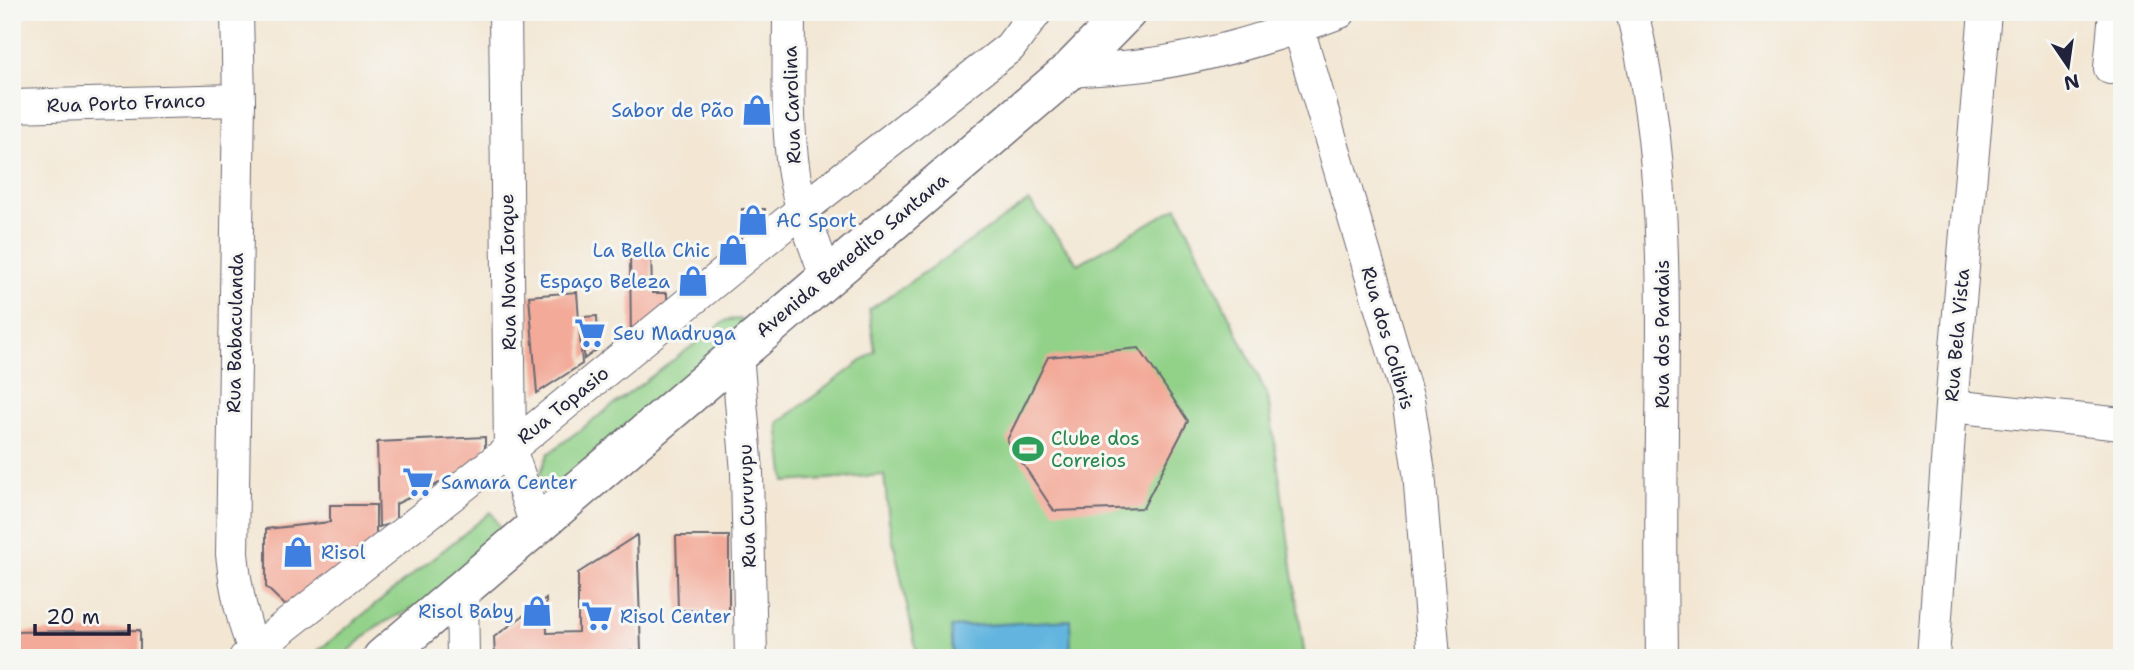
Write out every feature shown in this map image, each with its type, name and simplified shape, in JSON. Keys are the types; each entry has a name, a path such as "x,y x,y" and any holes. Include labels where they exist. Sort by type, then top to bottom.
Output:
{"main road":[{"name":"Avenida Benedito Santana","path":"382,658 1069,71 1127,12"}],"street":[{"name":"Rua Babaculanda","path":"237,12 239,100 232,554 249,654"},
{"name":"Rua Nova Iorque","path":"505,12 510,449 537,528"},
{"name":"Rua Carolina","path":"789,12 790,141 794,176 827,277"},
{"name":"Rua Topasio","path":"249,654 510,449 803,209 1010,47 1036,12"},
{"path":"1069,71 1145,65 1206,53 1298,28 1340,12"},
{"name":"Rua dos Pardais","path":"1632,12 1642,53 1653,126 1662,220 1662,658"},
{"name":"Rua Bela Vista","path":"1933,658 1951,407 1985,12"},
{"path":"2110,68 2115,12"},
{"name":"Rua dos Colibris","path":"1298,28 1408,400 1419,472 1434,658"},
{"name":"Rua Porto Franco","path":"12,106 239,100"},
{"name":"Rua Cururupu","path":"737,354 747,472 751,658"},
{"path":"1951,407 2122,424"},
{"path":"462,590 463,658"}],"green space":[{"name":"Clube dos Correios","path":"1029,201 1078,264 1177,207 1268,397 1305,658 918,658 889,521 884,475 785,482 778,423 875,351 869,310"},
{"path":"740,319 749,325 557,498 543,490 539,477 548,454 727,320"},
{"path":"491,512 502,531 449,590 377,626 341,658 309,658"}],"water":[{"path":"1070,620 1071,658 953,658 951,627"}],"building":[{"name":"AC Sport","path":"742,209 765,209 765,231 740,247"},
{"path":"630,250 651,250 652,293 667,293 667,313 631,344"},
{"path":"577,292 582,364 537,393 529,296"},
{"name":"Seu Madruga","path":"597,316 598,349 584,359 583,317"},
{"path":"1139,348 1188,421 1143,508 1054,511 1007,440 1048,357"},
{"name":"Samara Center","path":"485,437 485,461 396,504 396,522 379,527 377,442"},
{"name":"Risol","path":"330,505 376,505 376,540 290,610 266,587 266,529 330,522"},
{"name":"Risol Center","path":"637,535 641,651 618,652 618,658 495,658 494,637 546,599 547,633 578,632 578,573"},
{"path":"676,536 729,536 729,612 678,610"},
{"path":"140,630 140,658 12,658 12,632"}],"place":[{"name":"Sabor de Pão","path":"757,110"},
{"name":"AC Sport","path":"753,220"},
{"name":"La Bella Chic","path":"733,250"},
{"name":"Espaço Beleza","path":"693,281"},
{"name":"Seu Madruga","path":"590,333"},
{"name":"Clube dos Correios","path":"1028,449"},
{"name":"Samara Center","path":"418,482"},
{"name":"Risol","path":"298,552"},
{"name":"Risol Baby","path":"537,611"},
{"name":"Risol Center","path":"597,616"}]}
